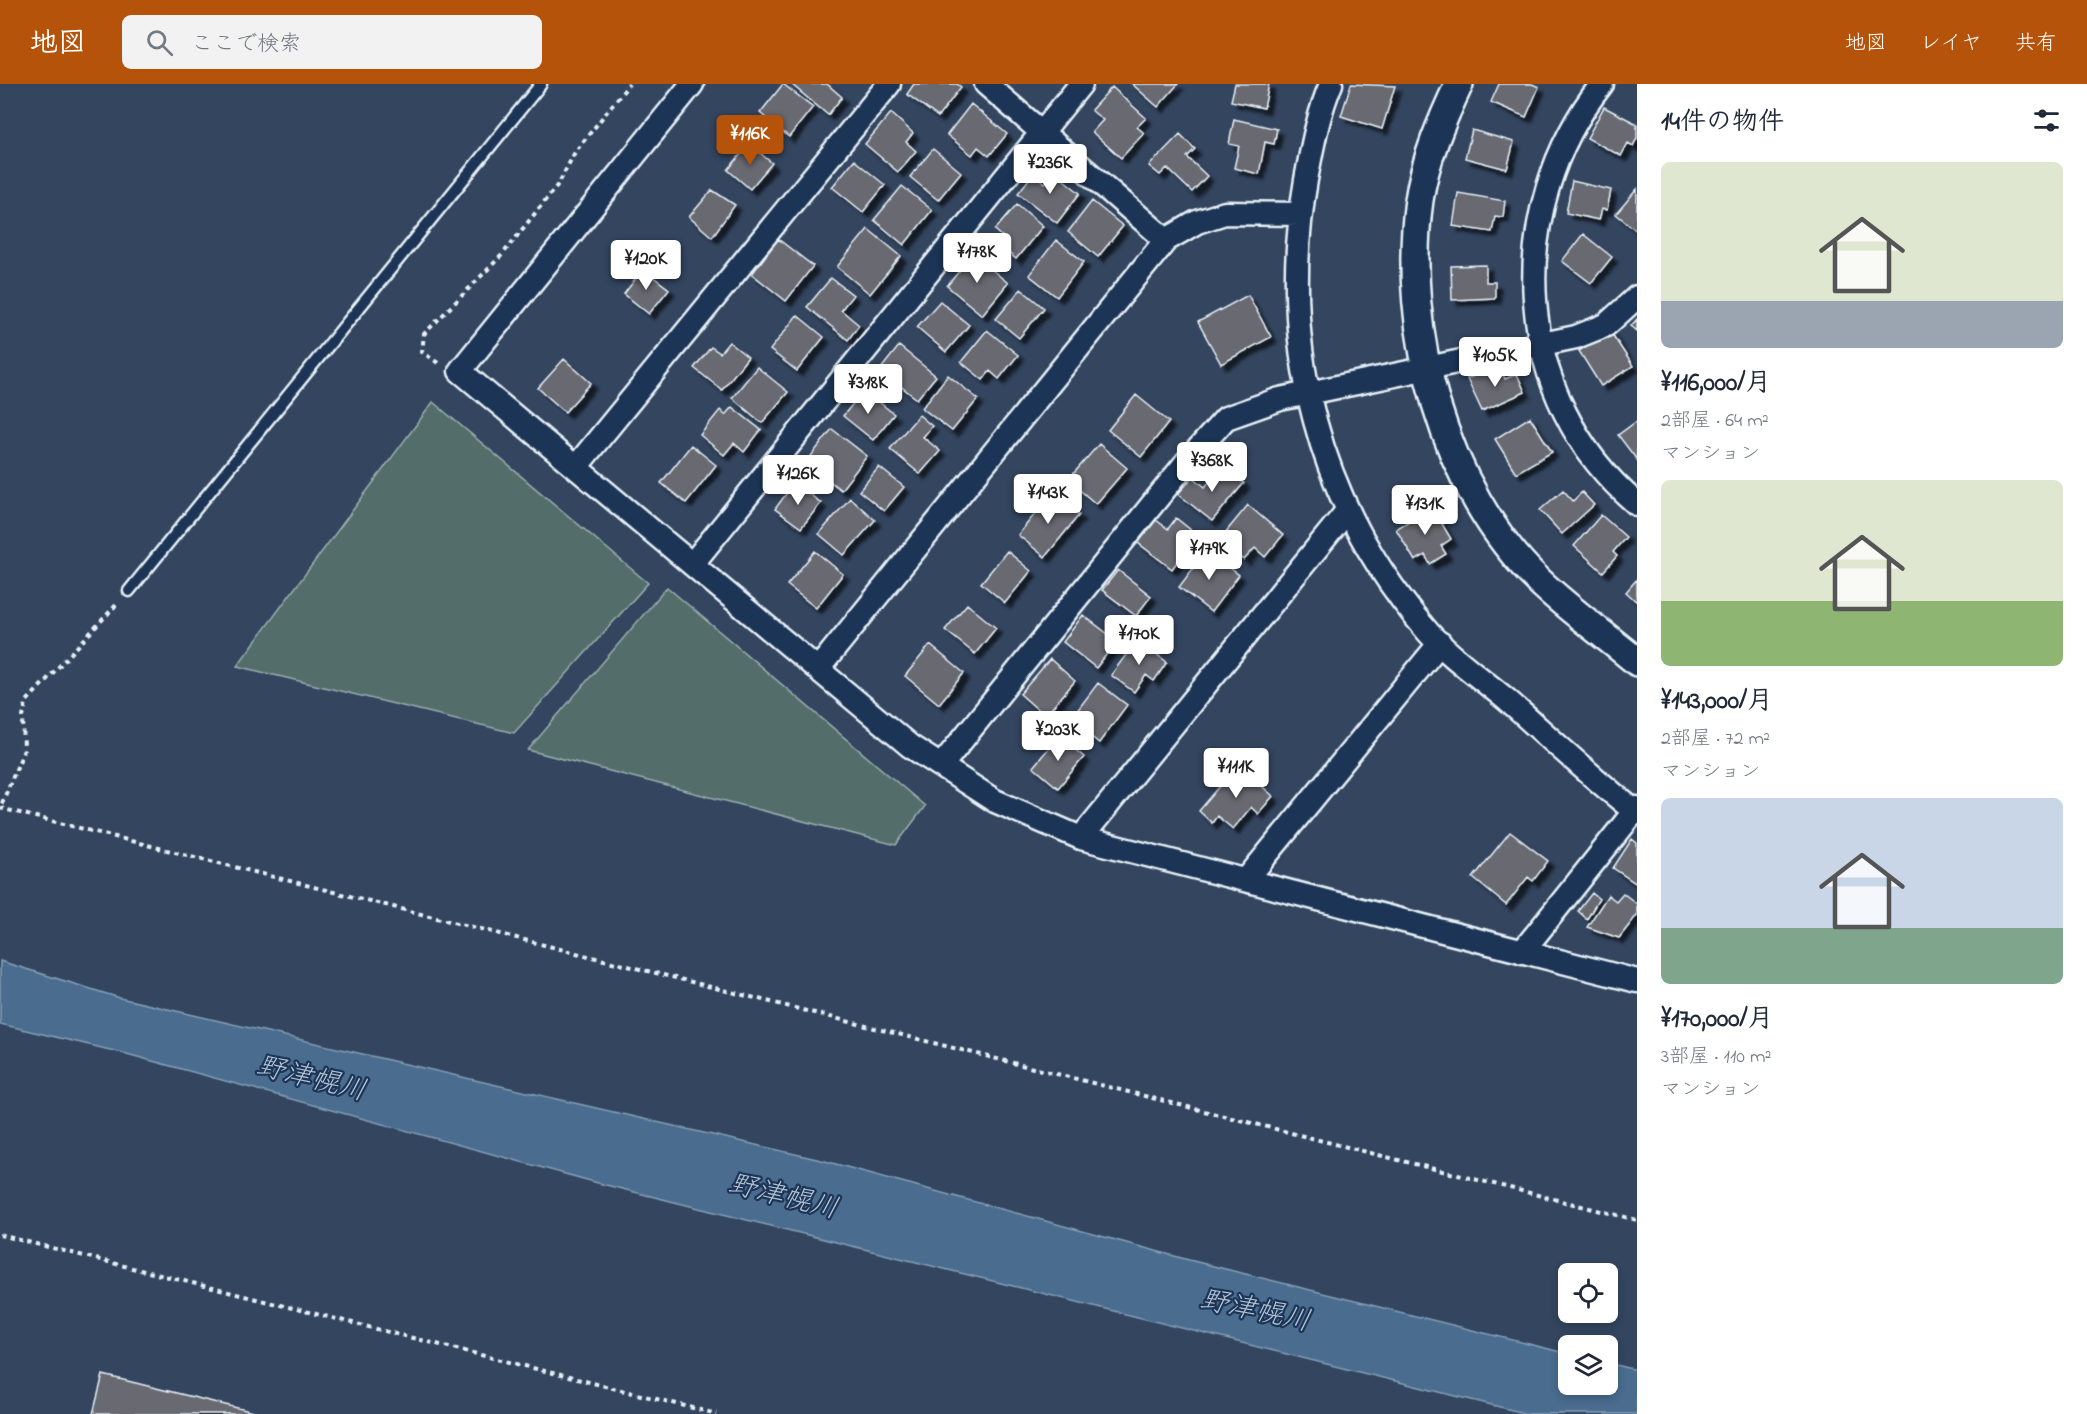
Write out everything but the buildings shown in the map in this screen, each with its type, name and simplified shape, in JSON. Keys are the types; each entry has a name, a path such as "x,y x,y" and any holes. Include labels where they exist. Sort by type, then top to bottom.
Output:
{"street":[{"path":"692,84 460,371 693,563 909,746 995,801 1081,837 1637,981"},
{"path":"576,467 888,84"},
{"path":"986,84 1166,240"},
{"path":"693,563 1081,84"},
{"path":"1331,84 1313,144 1300,214 1296,302 1307,394 1331,474 1347,511 1397,594 1440,643 1636,810 1522,952"},
{"path":"1459,84 1439,128 1420,198 1414,253 1417,303 1427,367 1440,419 1454,459 1509,546 1539,581 1637,662"},
{"path":"1602,84 1568,135 1550,174 1539,214 1533,258 1535,302 1541,345 1554,385 1573,426 1617,487 1637,504"},
{"path":"818,669 1166,240 1197,222 1225,213 1300,214"},
{"path":"941,766 1189,459 1226,418 1280,399 1576,337 1606,325 1637,297"},
{"path":"1081,837 1347,511"},
{"path":"1246,880 1440,643"}],"lane":[{"path":"129,591 541,84"}],"path":[{"path":"460,371 431,360 422,352 424,334 502,255 558,183 575,152 629,84"},
{"path":"129,591 27,702 23,717 24,750 0,808 1637,1220"},
{"path":"0,1235 717,1414"}],"green space":[{"path":"433,402 648,583 514,733 237,666"},
{"path":"667,587 925,806 896,845 528,750"}],"water":[{"name":"野津幌川","path":"0,961 120,998 821,1160 1189,1260 1558,1351 1558,1395 1618,1395 1618,1365 1637,1370 1637,1414 1528,1414 598,1183 123,1053 0,1024"}]}
